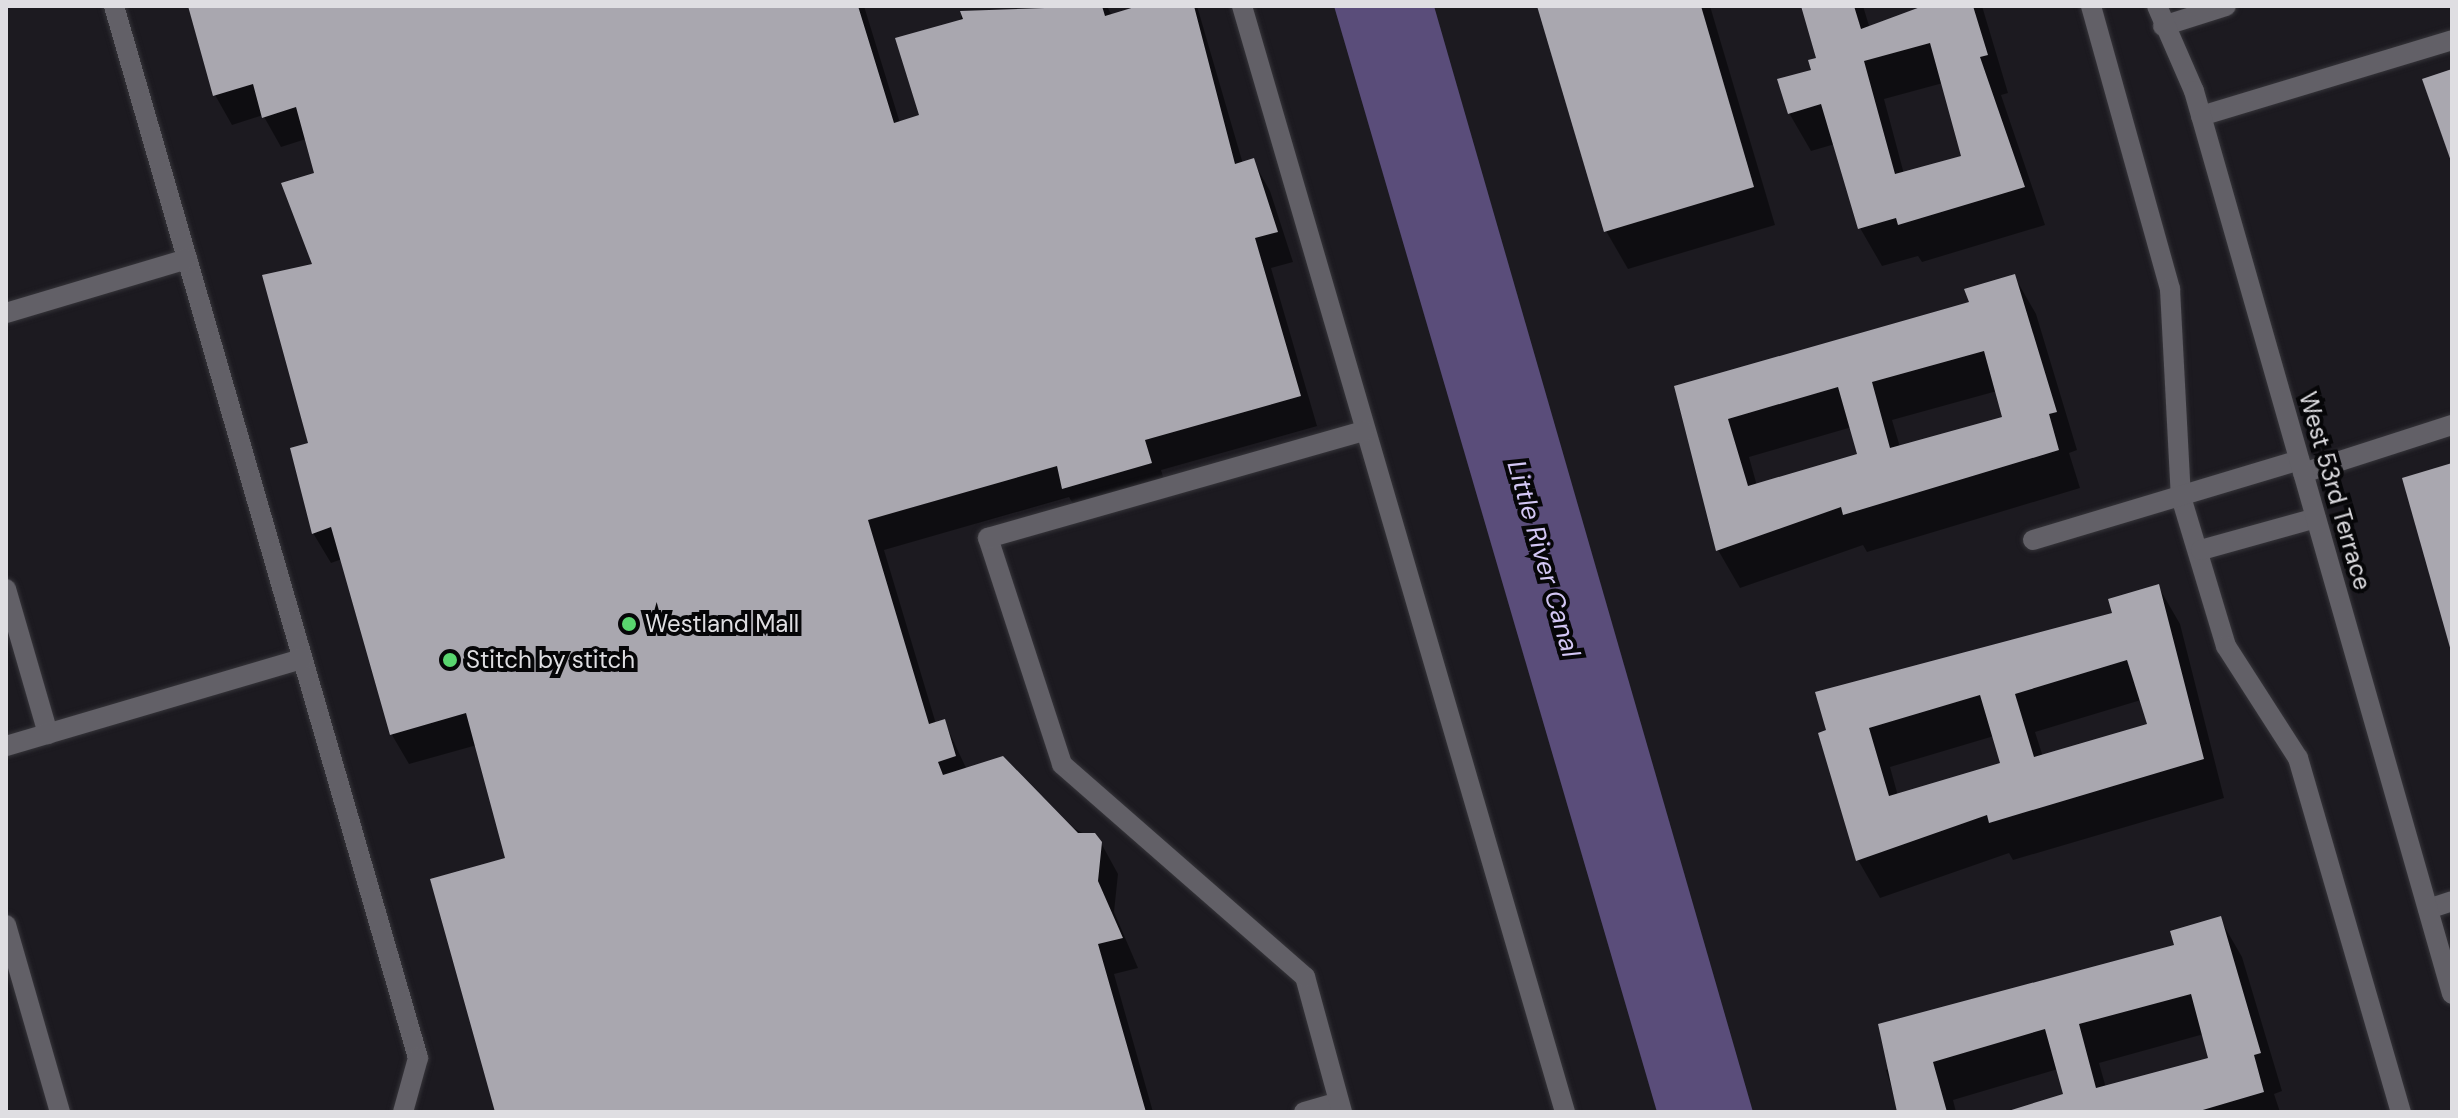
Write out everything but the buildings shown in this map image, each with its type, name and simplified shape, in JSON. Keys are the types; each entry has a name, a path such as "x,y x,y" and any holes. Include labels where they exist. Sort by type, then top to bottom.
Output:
{"street":[{"path":"114,6 418,1058 403,1112"},
{"path":"1242,6 1565,1112"},
{"path":"2091,6 2170,289 2181,497 2201,550 2226,646 2298,758 2401,1112"},
{"name":"West 53rd Terrace","path":"2157,6 2201,116 2452,994"},
{"path":"2163,26 2226,6"},
{"path":"2201,116 2452,40"},
{"path":"6,313 187,259"},
{"path":"2033,540 2452,425"},
{"path":"1304,1112 1340,1107 1305,977 1062,764 988,538 1364,431"},
{"path":"2201,550 2316,518"},
{"path":"6,589 48,734"},
{"path":"6,746 302,659"},
{"path":"2428,909 2452,901"},
{"path":"6,925 60,1112"}],"water":[{"name":"Little River Canal","path":"1334,6 1434,6 1753,1112 1657,1112"}],"place":[{"name":"Westland Mall","path":"629,624"},
{"name":"Stitch by stitch","path":"450,660"}]}
